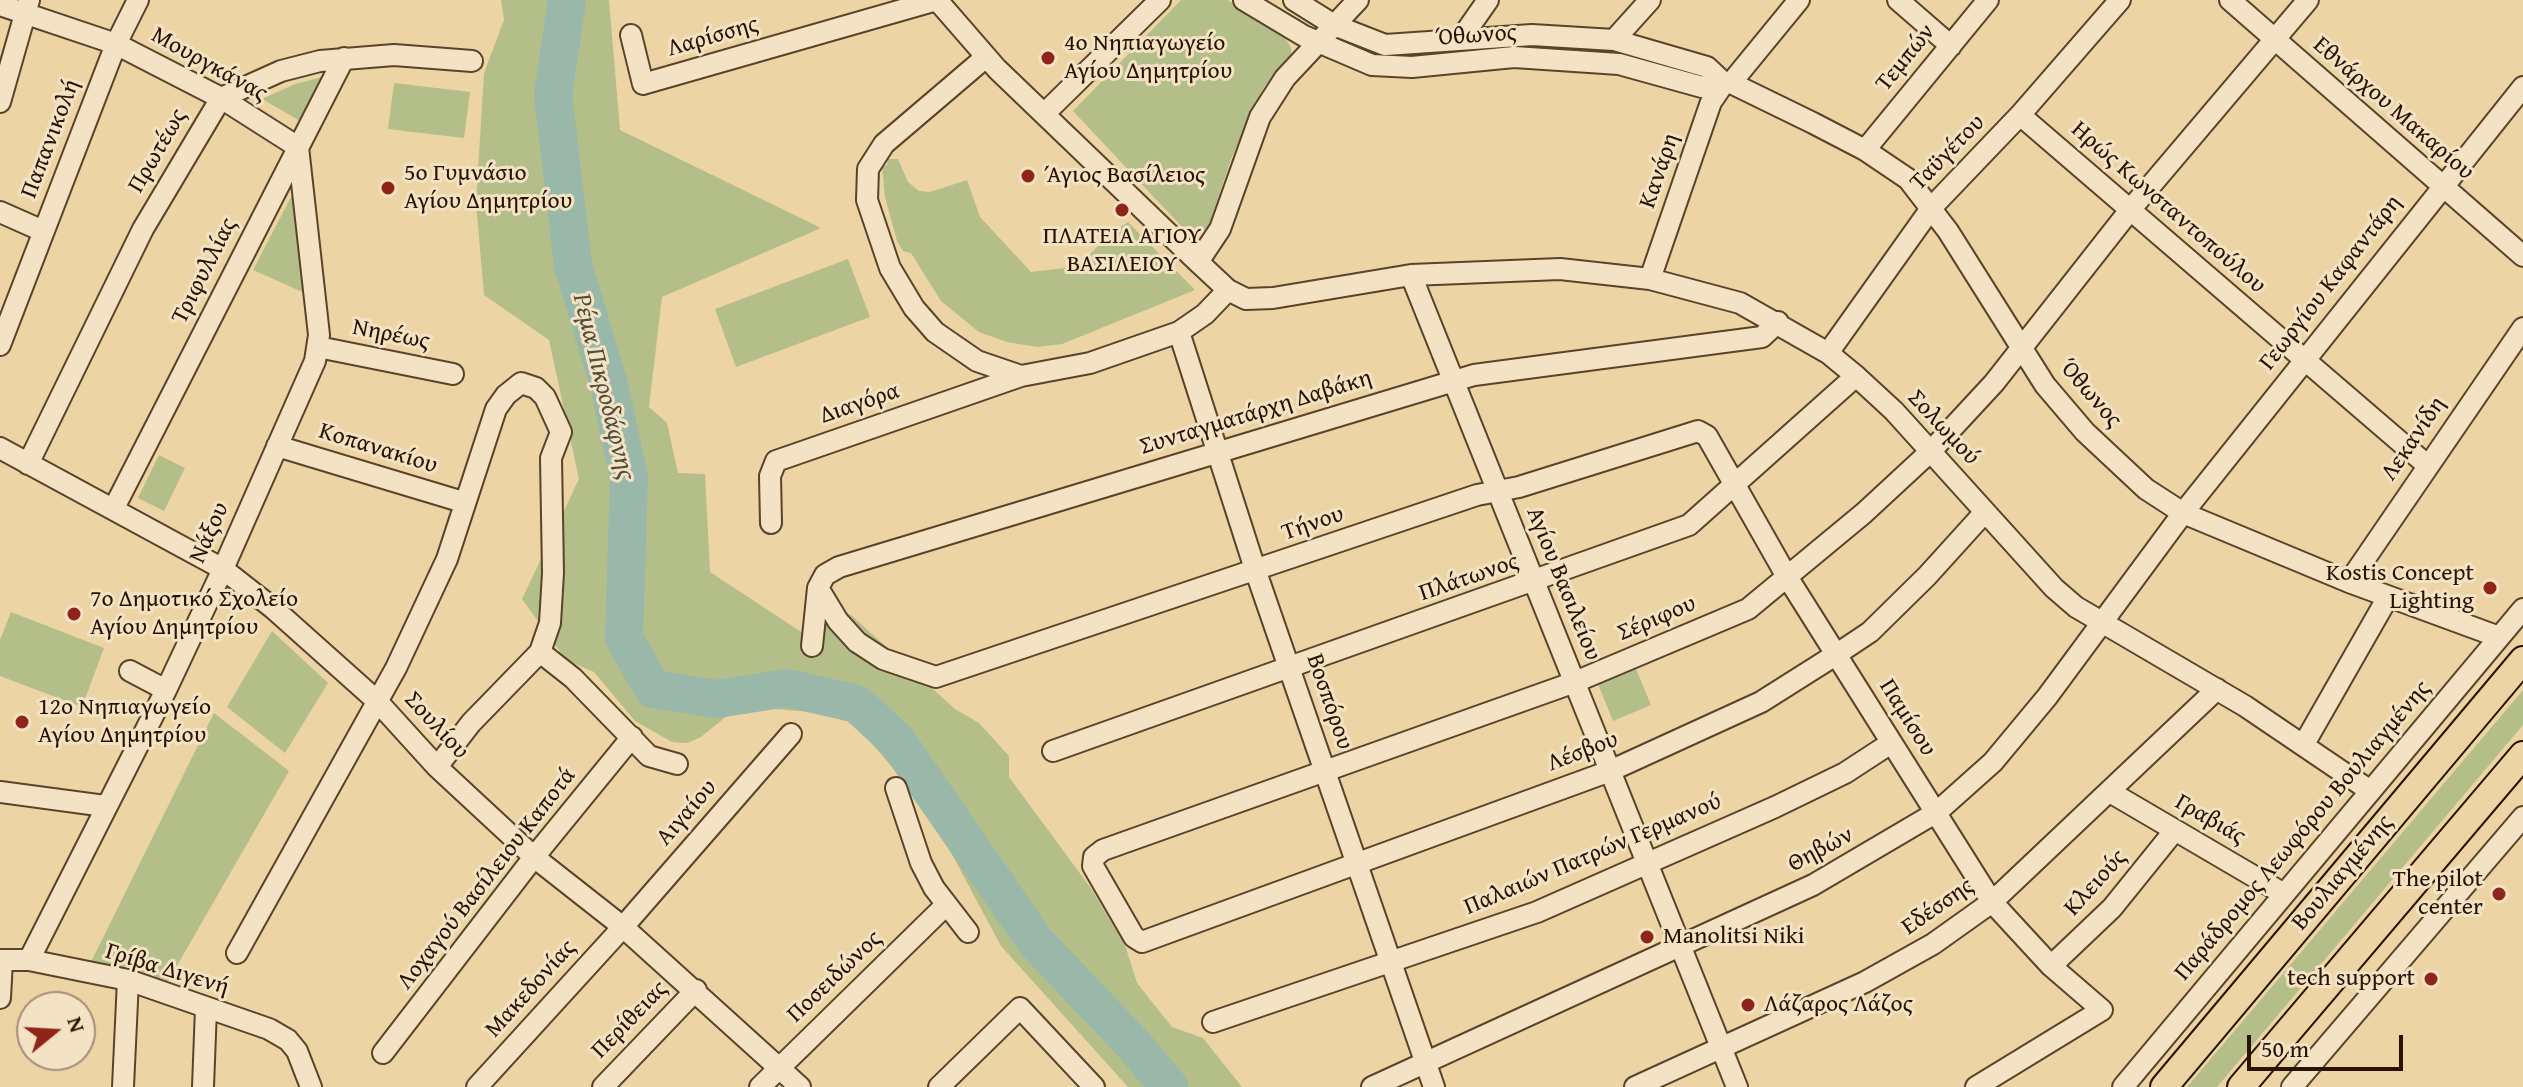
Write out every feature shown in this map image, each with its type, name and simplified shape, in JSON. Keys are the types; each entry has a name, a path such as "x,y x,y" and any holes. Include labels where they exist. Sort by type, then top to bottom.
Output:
{"main road":[{"name":"Βουλιαγμένης","path":"2164,1087 2523,660"},
{"path":"2241,1087 2523,755"}],"street":[{"name":"Παπανικολή","path":"0,345 116,44 138,0"},
{"name":"Λαρίσσης","path":"631,35 643,84 937,0"},
{"path":"937,0 986,57 1228,290 1246,299 1257,300 1411,275"},
{"path":"1044,114 1160,0"},
{"name":"Όθωνος","path":"1244,0 1317,43 1357,60 1388,67 1514,57 1559,58 1650,70 1702,87 1727,83"},
{"name":"Όθωνος","path":"1294,0 1334,25 1385,45 1532,35 1614,40 1707,67 1727,83 1865,150 1908,179 1932,207 2045,385 2085,432 2146,489 2183,513 2349,582 2499,637"},
{"path":"1198,262 1220,229 1260,117 1285,78 1358,0"},
{"path":"1460,40 1488,0"},
{"path":"1614,40 1650,0"},
{"name":"Κανάρη","path":"1650,279 1711,102 1799,0"},
{"path":"1898,0 1951,46"},
{"name":"Τεμπών","path":"1865,150 1988,0"},
{"name":"Ταϋγέτου","path":"1828,353 1932,207 2020,115 2120,0"},
{"name":"Εθνάρχου Μακαρίου","path":"2230,0 2523,256"},
{"name":"Σέριφου","path":"1142,942 1134,937 1093,866 1094,857 1103,850 1575,682 1748,609 1864,513 1931,451 1994,383 2130,210 2308,0"},
{"name":"Μουργκάνας","path":"0,5 27,6 116,44 221,98 298,147"},
{"path":"0,102 27,6"},
{"name":"Πρωτέως","path":"28,464 143,229 221,98 281,71 344,58 394,55 472,61"},
{"path":"986,57 884,144 874,155 865,186 874,227 890,268 923,319 977,361 1021,376 1090,363 1179,332 1205,314 1228,290"},
{"name":"Τριφυλλίας","path":"114,508 344,58"},
{"name":"Γεωργίου Καφαντάρη","path":"2183,513 2523,87"},
{"name":"Ηρώς Κωνσταντοπούλου","path":"2020,115 2427,465"},
{"name":"Νάξου","path":"29,960 166,690 223,569 318,347 298,147"},
{"path":"0,212 43,231"},
{"name":"Σολωμού","path":"1411,275 1461,270 1560,269 1650,279 1729,300 1778,322 1828,353 1856,376 1931,451 2054,588 2102,624 2217,689 2369,790"},
{"name":"Αγίου Βασιλείου","path":"1411,275 1737,1087"},
{"name":"Συνταγματάρχη Δαβάκη","path":"818,588 825,575 839,567 1453,380 1762,337 1778,322"},
{"name":"Λεκανίδη","path":"2349,582 2523,328"},
{"name":"Βοσπόρου","path":"1179,332 1256,572 1434,1087"},
{"name":"Νηρέως","path":"318,347 453,374"},
{"name":"Διαγόρα","path":"771,523 770,476 776,461 1021,376"},
{"name":"Πλάτωνος","path":"1053,751 1535,583 1689,525 1856,376"},
{"path":"237,953 377,701 447,559 463,502 496,409 506,395 521,383 536,388 545,397 561,432 551,458 553,573 550,623 540,652 471,723 437,767"},
{"name":"Παμίσου","path":"1698,431 1707,436 1786,575 1992,902 2051,966 2102,1010 1976,1087"},
{"name":"Τήνου","path":"818,588 838,621 857,642 883,659 936,677 1256,572 1477,495 1499,492 1698,431"},
{"name":"Κοπανακίου","path":"277,446 463,502"},
{"name":"Σουλίου","path":"0,448 223,569 377,701 437,767 534,857 696,990 800,1087"},
{"name":"Λέσβου","path":"1142,942 1610,771 1761,702 1870,632 1927,576 1985,512"},
{"name":"Θηβών","path":"1372,1087 1813,885 1937,812 1993,762 2102,624 2183,513"},
{"path":"812,646 818,588"},
{"path":"2304,744 2388,597"},
{"name":"Παράδρομος Λεωφόρου Βουλιαγμένης","path":"2123,1087 2523,609"},
{"path":"540,652 573,678 649,756 677,764"},
{"path":"130,671 166,690"},
{"name":"Εδέσσης","path":"1635,1087 1887,971 1933,944 1992,902 2217,689"},
{"name":"Αιγαίου","path":"623,927 791,734"},
{"name":"Λοχαγού Βασίλειου Καποτά","path":"383,1053 534,857 632,737"},
{"name":"Παλαιών Πατρών Γερμανού","path":"1213,1022 1520,919 1817,786 1891,743"},
{"path":"896,788 921,863 946,905 968,932"},
{"path":"0,792 105,806"},
{"name":"Γραβιάς","path":"2110,792 2284,894"},
{"path":"2292,1087 2520,828"},
{"name":"Κλειούς","path":"2051,966 2112,908 2175,830"},
{"name":"Ποσειδώνος","path":"760,1087 946,905"},
{"name":"Μακεδονίας","path":"477,1087 623,927"},
{"path":"0,998 1,960"},
{"name":"Γρίβα Διγενή","path":"1,960 29,960 128,980 269,1029 288,1040 304,1062 311,1087"},
{"path":"123,1087 128,980"},
{"name":"Περίθειας","path":"603,1087 696,990"},
{"path":"203,1087 206,1008"},
{"path":"939,1087 1020,1008 1094,1087"}],"green space":[{"path":"501,0 609,0 620,130 821,228 662,297 649,407 667,423 678,473 705,474 710,572 818,643 823,617 836,608 851,615 955,709 979,723 1009,756 1009,777 1090,887 1125,945 1137,983 1172,1027 1203,1038 1242,1087 1128,1087 1001,946 926,806 847,715 739,706 701,737 687,743 672,742 635,721 594,672 566,660 522,599 579,479 549,340 484,295 476,202 484,73 504,20"},
{"path":"1181,0 1228,0 1286,39 1291,48 1291,56 1264,87 1231,159 1208,228 1199,232 1183,228 1073,111"},
{"path":"326,76 302,122 262,99 295,84"},
{"path":"394,83 470,92 464,138 388,129"},
{"path":"888,159 898,159 908,182 919,191 930,192 967,180 980,217 1031,272 1073,267 1083,262 1108,235 1128,222 1195,290 1062,344 1037,347 1007,342 979,332 941,301 911,253 903,251 897,241 885,197 882,167 887,165"},
{"path":"291,197 294,198 307,294 253,270"},
{"path":"848,259 870,317 736,367 715,309"},
{"path":"159,455 185,468 164,511 138,498"},
{"path":"11,612 104,648 82,707 0,676 0,640"},
{"path":"272,631 328,683 285,753 227,707"},
{"path":"1636,669 1651,705 1613,721 1598,684"},
{"path":"2523,690 2523,725 2217,1087 2187,1087"},
{"path":"214,713 289,771 167,983 89,966"}],"waterway":[{"name":"Ρέμα Πικροδάφνης","path":"567,0 553,95 573,265 609,385 629,477 624,638 653,689 717,699 787,688 857,704 897,741 1035,941 1133,1044 1169,1087"}],"place":[{"name":"4ο Νηπιαγωγείο Αγίου Δημητρίου","path":"1048,58"},
{"name":"Άγιος Βασίλειος","path":"1028,176"},
{"name":"5ο Γυμνάσιο Αγίου Δημητρίου","path":"388,188"},
{"name":"ΠΛΑΤΕΙΑ ΑΓΙΟΥ ΒΑΣΙΛΕΙΟΥ","path":"1122,210"},
{"name":"Kostis Concept Lighting","path":"2490,588"},
{"name":"7ο Δημοτικό Σχολείο Αγίου Δημητρίου","path":"74,614"},
{"name":"12ο Νηπιαγωγείο Αγίου Δημητρίου","path":"22,722"},
{"name":"The pilot center","path":"2499,894"},
{"name":"Manolitsi Niki","path":"1647,937"},
{"name":"tech support","path":"2431,979"},
{"name":"Λάζαρος Λάζος","path":"1748,1005"}]}
